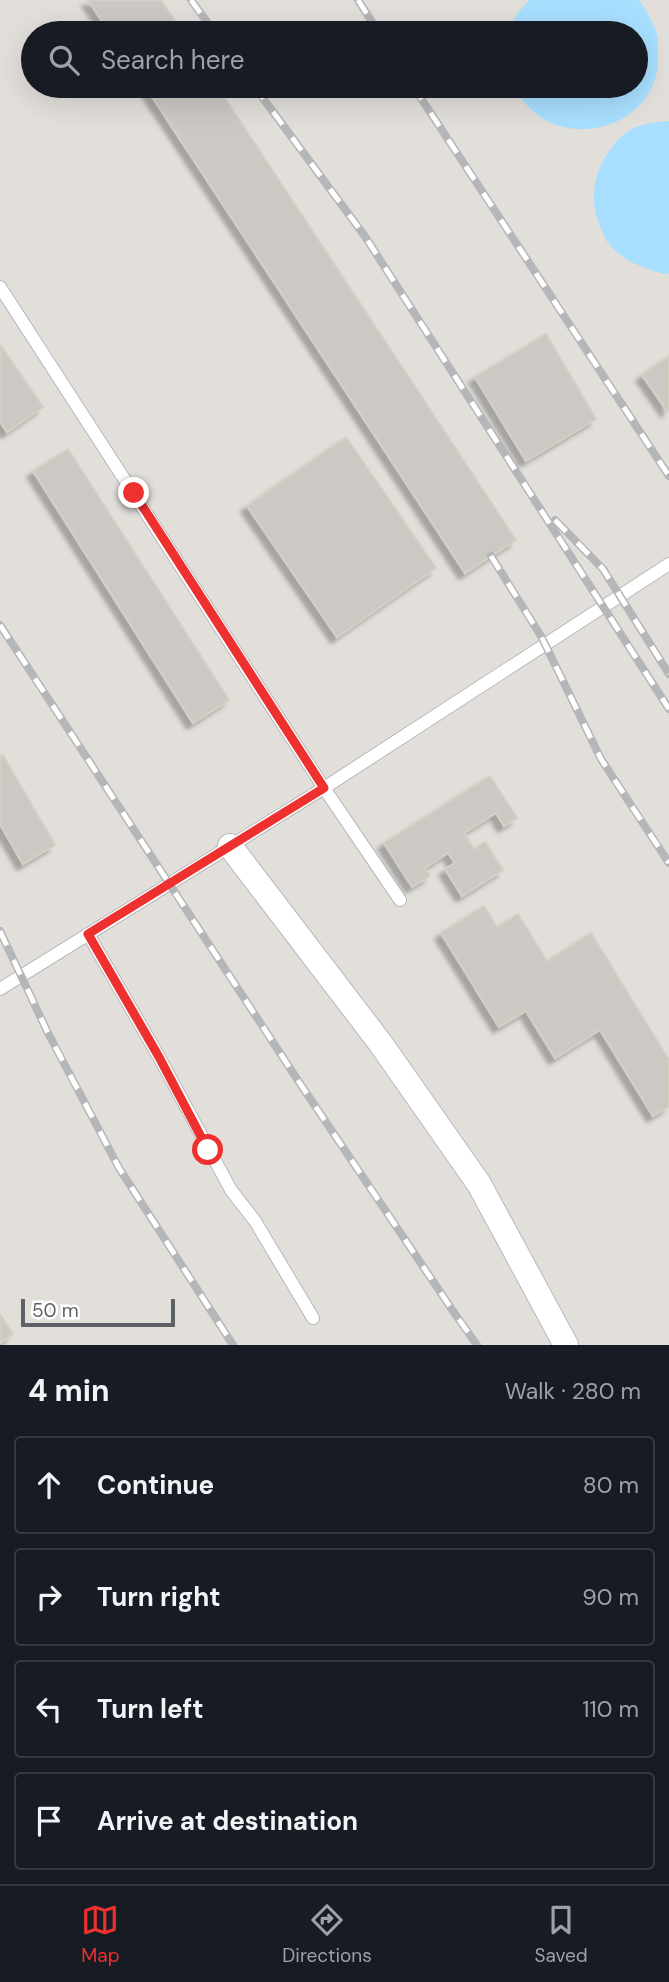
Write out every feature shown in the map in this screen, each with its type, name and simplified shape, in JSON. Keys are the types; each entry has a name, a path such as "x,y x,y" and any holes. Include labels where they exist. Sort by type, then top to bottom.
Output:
{"street":[{"path":"230,846 381,1044 479,1184 566,1345"}],"lane":[{"path":"0,287 324,788 400,900"},
{"path":"0,989 324,788 669,564"},
{"path":"88,934 231,1189 255,1221 313,1318"}],"shaded area":[{"path":"0,0 669,0 669,1345 0,1345"}],"water":[{"path":"529,0 638,0 655,27 657,36 655,80 648,93 648,21 514,21"},
{"path":"522,98 645,98 624,118 601,127 576,129 552,123 530,109"},
{"path":"669,121 669,273 664,274 627,259 608,243 596,216 594,191 596,178 606,155 623,135 639,126"}],"building":[{"path":"88,0 161,0 175,21 102,21"},
{"path":"153,98 225,98 516,540 465,573"},
{"path":"546,334 596,419 526,461 475,377"},
{"path":"0,344 43,407 7,432 0,422"},
{"path":"669,356 669,410 667,411 642,375"},
{"path":"346,437 436,568 337,637 247,506"},
{"path":"68,449 229,700 193,723 33,471"},
{"path":"3,755 55,845 23,864 0,824 0,756"},
{"path":"490,776 517,818 504,826 496,813 464,833 474,849 485,842 503,870 462,896 445,869 455,863 448,853 425,868 430,876 412,887 384,843"},
{"path":"484,906 497,927 518,914 547,961 591,933 669,1060 669,1106 653,1116 600,1030 555,1058 526,1011 499,1027 441,933"},
{"path":"0,1314 13,1334 0,1343"}],"railway":[{"path":"191,0 206,21"},
{"path":"358,0 371,21"},
{"path":"263,98 364,235 669,709"},
{"path":"421,98 669,476"},
{"path":"555,520 603,569 669,674"},
{"path":"491,556 541,636 601,759 669,863"},
{"path":"0,625 299,1082 477,1345"},
{"path":"0,931 47,1031 119,1168 233,1345"}],"route":[{"path":"134,493 324,788 88,934 159,1057 208,1150"}]}
